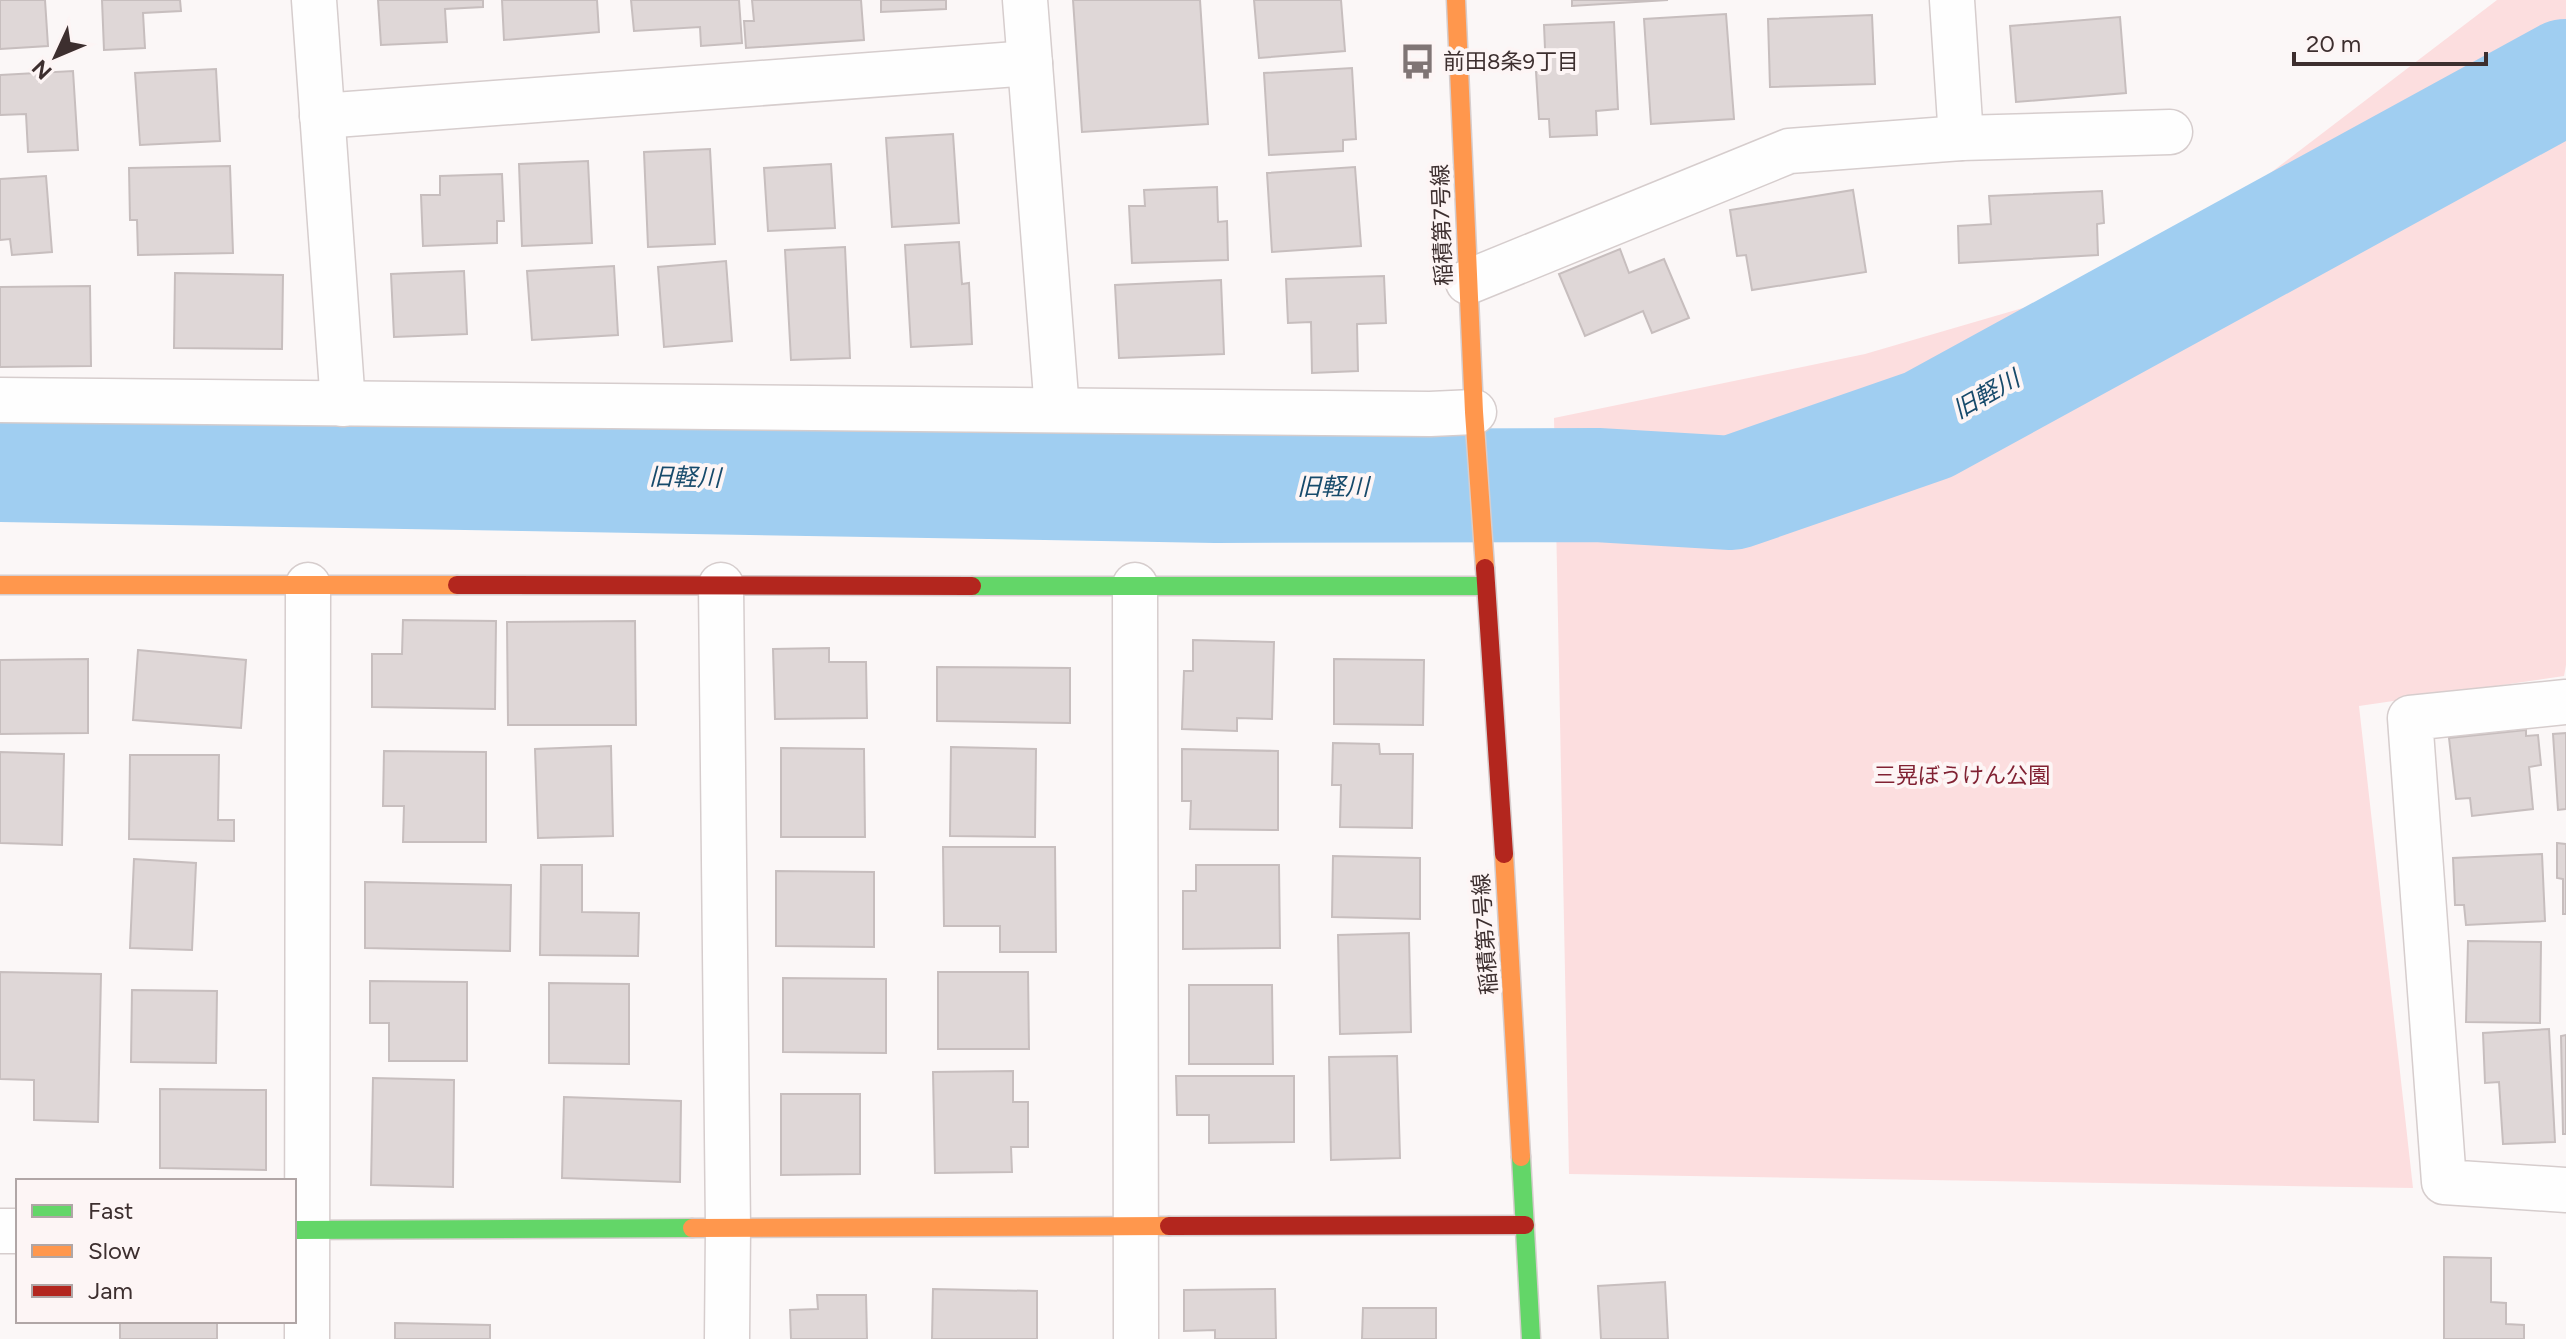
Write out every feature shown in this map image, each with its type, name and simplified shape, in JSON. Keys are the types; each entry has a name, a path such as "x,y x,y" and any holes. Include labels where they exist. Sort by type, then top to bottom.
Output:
{"street":[{"path":"314,0 343,404"},
{"path":"1025,0 1057,410"},
{"name":"稲積第7号線","path":"1456,0 1475,430 1511,962 1531,1339"},
{"path":"1952,0 1961,138"},
{"path":"322,116 1030,63"},
{"path":"1468,282 1789,151 1961,138 2170,132"},
{"path":"0,400 1430,414 1475,430"},
{"path":"0,585 1485,586"},
{"path":"307,1339 300,1230 308,585"},
{"path":"721,585 727,1339"},
{"path":"1135,585 1136,1339"},
{"path":"2566,702 2410,718 2444,1182 2566,1190"},
{"path":"300,1230 1525,1225"}],"green space":[{"name":"三晃ぼうけん公園","path":"2497,0 2566,0 2566,665 2564,676 2359,706 2413,1188 1569,1174 1554,418 1865,354 2033,305 2109,296"}],"building":[{"path":"0,0 45,0 48,46 0,49"},
{"path":"102,0 180,0 181,11 143,13 145,48 104,50"},
{"path":"378,0 483,0 483,7 445,9 447,42 381,45"},
{"path":"502,0 597,0 599,32 504,40"},
{"path":"631,0 739,0 742,43 701,46 700,27 634,31"},
{"path":"752,0 861,0 864,40 746,48 744,21 754,21"},
{"path":"881,0 946,0 946,9 881,12"},
{"path":"1073,0 1200,0 1208,124 1082,132"},
{"path":"1254,0 1341,0 1345,51 1259,58"},
{"path":"1572,0 1668,0 1572,6"},
{"path":"1726,14 1734,119 1651,124 1644,19"},
{"path":"1872,15 1875,84 1770,87 1768,19"},
{"path":"2120,17 2126,93 2016,102 2010,26"},
{"path":"1614,22 1618,109 1596,111 1597,135 1550,137 1549,119 1539,119 1536,72 1546,72 1544,25"},
{"path":"1352,68 1356,139 1343,140 1343,151 1269,155 1264,73"},
{"path":"216,69 220,141 140,145 135,73"},
{"path":"73,71 78,150 28,152 26,114 0,115 0,75"},
{"path":"953,134 959,223 892,227 886,138"},
{"path":"710,149 715,244 648,247 644,152"},
{"path":"588,161 592,243 522,246 519,164"},
{"path":"831,164 835,228 768,231 764,168"},
{"path":"230,166 233,253 138,255 137,220 130,220 129,168"},
{"path":"1355,167 1361,246 1272,252 1267,173"},
{"path":"502,174 504,221 497,221 497,243 423,246 421,195 440,195 440,176"},
{"path":"46,176 52,252 12,255 10,239 0,240 0,179"},
{"path":"1217,187 1218,222 1227,221 1228,260 1132,263 1129,206 1145,206 1144,190"},
{"path":"1853,190 1866,272 1752,290 1746,255 1737,256 1730,210"},
{"path":"2102,191 2104,223 2097,224 2098,255 1959,263 1958,226 1991,224 1989,196"},
{"path":"959,242 962,284 969,283 972,344 911,347 905,245"},
{"path":"845,247 850,358 791,360 785,250"},
{"path":"1620,249 1629,273 1664,259 1689,318 1652,333 1643,311 1585,336 1559,274"},
{"path":"726,261 732,341 664,347 658,267"},
{"path":"614,266 618,335 532,340 527,271"},
{"path":"464,271 467,334 394,337 391,274"},
{"path":"175,273 283,275 282,349 174,348"},
{"path":"1384,276 1386,323 1357,324 1358,371 1312,373 1311,322 1288,323 1286,279"},
{"path":"1221,280 1224,354 1119,358 1115,285"},
{"path":"90,286 91,366 0,367 0,287"},
{"path":"403,620 496,621 495,709 372,707 372,654 402,654"},
{"path":"635,621 636,725 508,725 507,622"},
{"path":"1193,640 1274,642 1272,719 1237,718 1237,731 1182,729 1184,671 1193,671"},
{"path":"829,648 829,662 866,662 867,718 775,719 773,649"},
{"path":"138,650 246,660 241,728 133,720"},
{"path":"88,659 88,733 0,734 0,660"},
{"path":"1334,659 1424,660 1423,725 1334,724"},
{"path":"937,667 1070,668 1070,723 937,721"},
{"path":"2526,730 2526,736 2538,735 2541,765 2529,767 2533,809 2472,816 2470,798 2456,799 2449,738"},
{"path":"2566,733 2566,809 2558,810 2553,734"},
{"path":"1333,743 1379,744 1380,754 1413,754 1412,828 1340,827 1341,785 1332,785"},
{"path":"611,746 613,836 538,838 535,749"},
{"path":"951,747 1036,749 1035,837 950,836"},
{"path":"781,748 864,749 865,837 781,837"},
{"path":"1182,749 1278,751 1278,830 1190,829 1191,801 1182,801"},
{"path":"384,751 486,752 486,842 403,842 404,806 383,806"},
{"path":"0,752 64,754 62,845 0,843"},
{"path":"130,755 219,755 218,820 234,820 234,841 129,839"},
{"path":"2557,843 2566,844 2566,914 2563,914 2563,879 2557,878"},
{"path":"943,847 1055,847 1056,952 1000,952 1000,926 944,926"},
{"path":"2542,854 2545,921 2466,925 2464,905 2455,905 2453,858"},
{"path":"1333,856 1420,858 1420,919 1332,917"},
{"path":"134,859 196,863 192,950 130,948"},
{"path":"541,865 582,865 582,912 639,913 638,956 540,955"},
{"path":"1196,865 1279,865 1280,948 1183,949 1183,891 1196,891"},
{"path":"776,871 874,872 874,947 776,946"},
{"path":"365,882 511,885 510,951 365,948"},
{"path":"1409,933 1411,1032 1340,1034 1338,935"},
{"path":"2468,941 2541,942 2540,1023 2466,1022"},
{"path":"0,972 101,974 98,1122 34,1120 34,1080 0,1079"},
{"path":"938,972 1028,972 1029,1049 938,1049"},
{"path":"783,978 886,979 886,1053 783,1052"},
{"path":"370,981 467,982 467,1061 389,1061 389,1023 370,1023"},
{"path":"549,983 629,984 629,1064 549,1063"},
{"path":"1189,985 1272,985 1273,1064 1189,1064"},
{"path":"132,990 217,991 216,1063 131,1062"},
{"path":"2549,1029 2555,1142 2503,1144 2499,1082 2485,1083 2483,1033"},
{"path":"2566,1035 2566,1134 2563,1134 2561,1036"},
{"path":"1397,1056 1400,1158 1331,1160 1329,1057"},
{"path":"1013,1071 1013,1102 1028,1102 1028,1147 1011,1147 1012,1172 935,1173 933,1072"},
{"path":"1176,1076 1294,1076 1294,1142 1209,1143 1209,1115 1177,1115"},
{"path":"373,1078 454,1080 453,1187 371,1185"},
{"path":"160,1089 266,1090 266,1170 160,1168"},
{"path":"781,1094 860,1094 860,1174 781,1175"},
{"path":"564,1097 681,1101 680,1182 562,1178"},
{"path":"2444,1257 2491,1258 2491,1302 2506,1303 2506,1324 2524,1325 2524,1339 2444,1339"},
{"path":"1665,1282 1668,1339 1601,1339 1598,1286"},
{"path":"933,1289 1037,1291 1037,1339 932,1339"},
{"path":"1275,1289 1276,1339 1215,1339 1215,1330 1184,1331 1184,1290"},
{"path":"817,1295 866,1295 867,1339 791,1339 790,1310 818,1309"},
{"path":"1363,1308 1436,1308 1436,1339 1362,1339"},
{"path":"120,1323 217,1323 217,1339 120,1339"},
{"path":"395,1323 490,1325 490,1339 395,1339"}],"waterway":[{"name":"旧軽川","path":"0,465 1216,486 1597,485 1732,493 1928,425 2566,76"}],"traffic: fast":[{"path":"972,586 1485,586"},
{"path":"1521,1157 1531,1339"},
{"path":"296,1230 692,1228"}],"traffic: slow":[{"path":"1456,0 1474,412 1485,568"},
{"path":"0,585 457,585"},
{"path":"1504,854 1521,1157"},
{"path":"692,1228 1169,1226"}],"traffic: jam":[{"path":"1485,568 1504,854"},
{"path":"457,585 972,586"},
{"path":"1169,1226 1525,1225"}],"place":[{"name":"前田8条9丁目","path":"1417,61"}]}
